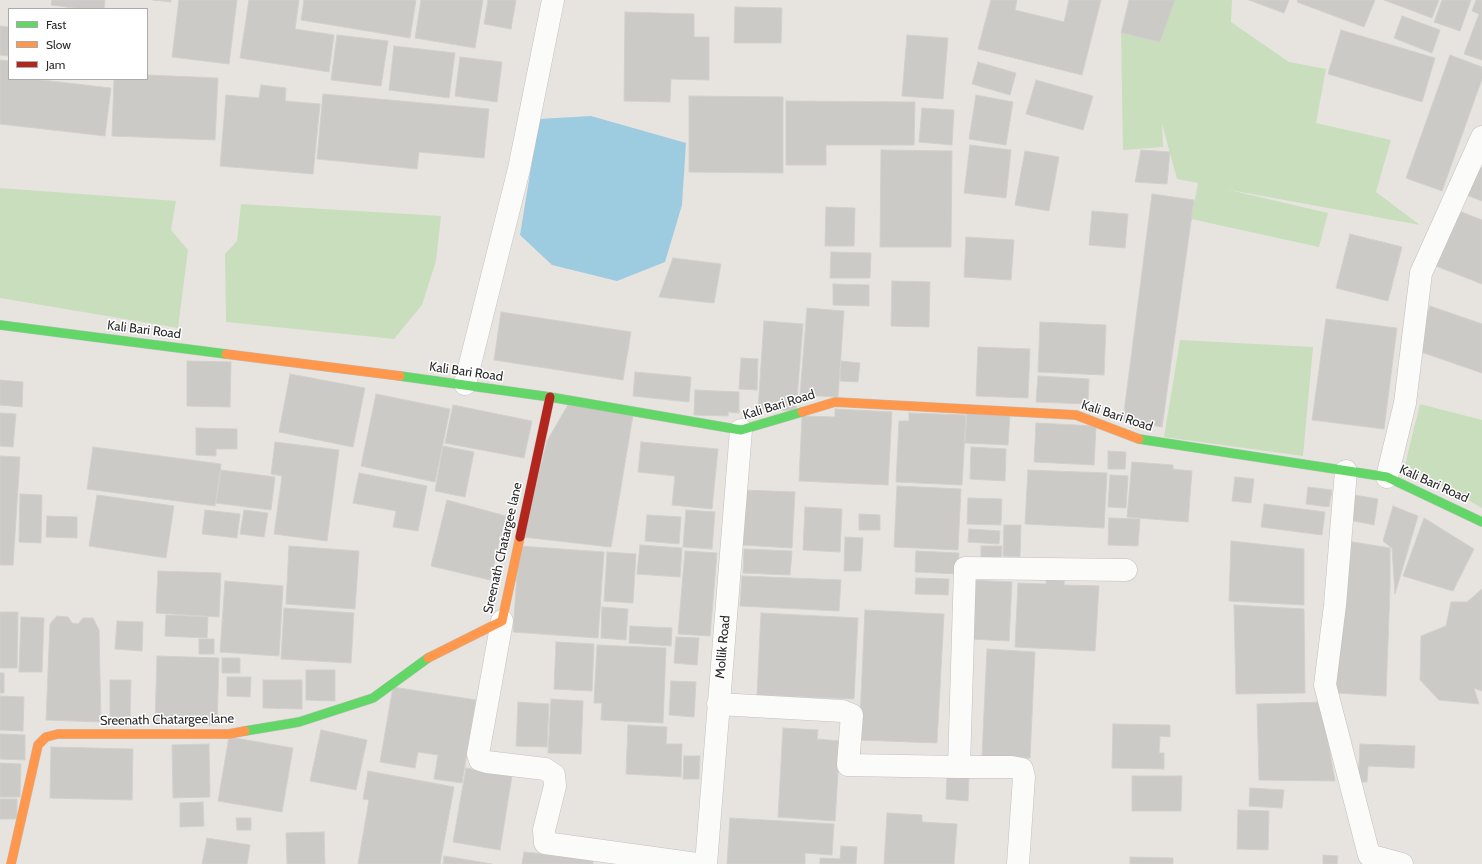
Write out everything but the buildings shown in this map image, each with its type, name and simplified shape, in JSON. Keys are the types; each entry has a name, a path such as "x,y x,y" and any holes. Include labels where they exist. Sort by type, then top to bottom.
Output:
{"street":[{"path":"465,384 519,169 554,0"},
{"path":"1387,477 1405,403 1422,273 1482,138"},
{"name":"Kali Bari Road","path":"0,325 465,384 741,430 835,402 1076,415 1141,440 1387,477 1482,522"},
{"name":"Sreenath Chatargee lane","path":"11,864 38,745 46,737 58,734 229,734 299,722 374,698 428,658 502,621 550,397"},
{"name":"Mollik Road","path":"706,864 741,430"},
{"path":"1346,471 1335,605 1325,684 1369,854 1402,864"},
{"path":"959,766 965,568 1126,570"},
{"path":"502,621 478,754 480,760 487,762 545,769 554,775 555,786 544,830 545,843 697,864"},
{"path":"718,704 842,712 852,715 848,765 1012,767 1022,769 1024,777 1018,864"}],"green space":[{"path":"1175,0 1232,0 1231,22 1289,62 1326,69 1316,123 1391,140 1376,192 1420,225 1225,189 1328,213 1319,247 1191,219 1198,183 1177,179 1162,124 1163,147 1123,150 1121,33 1159,42"},
{"path":"0,188 176,201 171,230 188,250 178,328 0,298"},
{"path":"241,204 441,216 436,261 422,305 394,339 226,322 225,254 237,241"},
{"path":"1180,340 1313,347 1303,456 1164,437"},
{"path":"1420,404 1482,420 1482,508 1405,465"}],"water":[{"path":"591,116 686,143 682,205 665,262 617,281 552,265 520,235 539,119"}],"traffic: fast":[{"path":"0,325 226,354"},
{"path":"400,376 550,397 741,430 802,412"},
{"path":"1139,439 1387,477 1482,522"},
{"path":"245,731 299,722 373,698 428,658"}],"traffic: slow":[{"path":"226,354 400,376"},
{"path":"802,412 835,402 1076,415 1139,439"},
{"path":"428,658 502,621 520,537"},
{"path":"11,864 38,745 46,737 58,734 229,734 245,731"}],"traffic: jam":[{"path":"520,537 550,397"}]}
